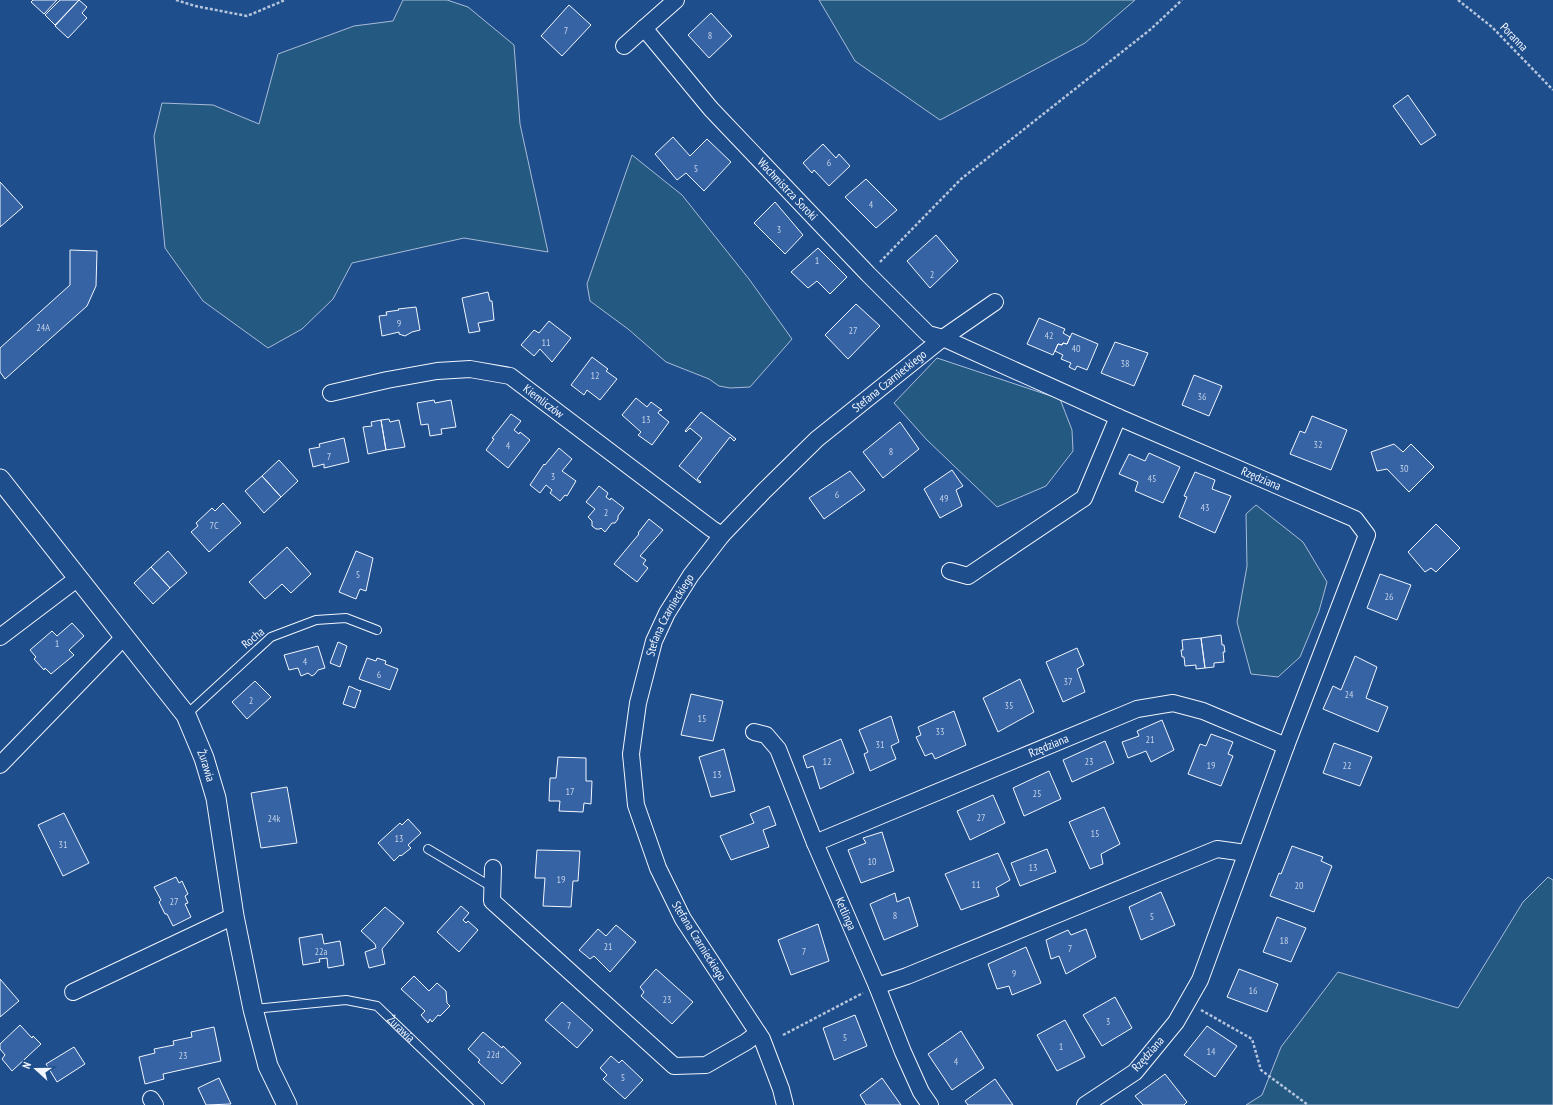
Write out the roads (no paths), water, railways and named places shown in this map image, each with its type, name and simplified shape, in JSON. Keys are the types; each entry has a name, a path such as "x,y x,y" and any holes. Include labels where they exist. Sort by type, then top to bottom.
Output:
{"street":[{"path":"624,46 676,0"},
{"name":"Wachmistrza Soroki","path":"644,28 711,109 868,274 928,334 943,338"},
{"name":"Stefana Czarnieckiego","path":"785,1105 781,1089 758,1033 683,919 658,868 636,805 631,754 638,703 654,641 667,613 691,575 722,535 817,439 943,338 995,302"},
{"name":"Rzędziana","path":"943,338 1118,417 1355,519 1367,535 1286,746 1200,980 1176,1022 1135,1072 1085,1105"},
{"name":"Kiemliczów","path":"331,394 387,380 437,371 470,369 510,376 722,535"},
{"path":"950,571 968,576 1084,498 1118,417"},
{"name":"Żurawia","path":"0,480 186,715 204,758 216,798 234,916 253,1009 268,1066 287,1105"},
{"path":"0,637 78,578"},
{"path":"0,765 124,637"},
{"name":"Rzędziana","path":"815,843 1137,709 1173,703 1203,711 1286,746"},
{"name":"Ketlinga","path":"754,732 766,735 778,749 815,843 877,986 920,1092 930,1105"},
{"path":"877,986 915,973 1217,849 1246,853"},
{"path":"493,868 492,894 674,1066 706,1065 746,1042 758,1033"},
{"path":"73,992 234,916"}],"lane":[{"name":"Rocha","path":"186,715 270,637 316,620 346,618 377,630"},
{"path":"428,849 492,894"},
{"name":"Żurawia","path":"253,1009 346,1000 377,1006 480,1105"}]}
